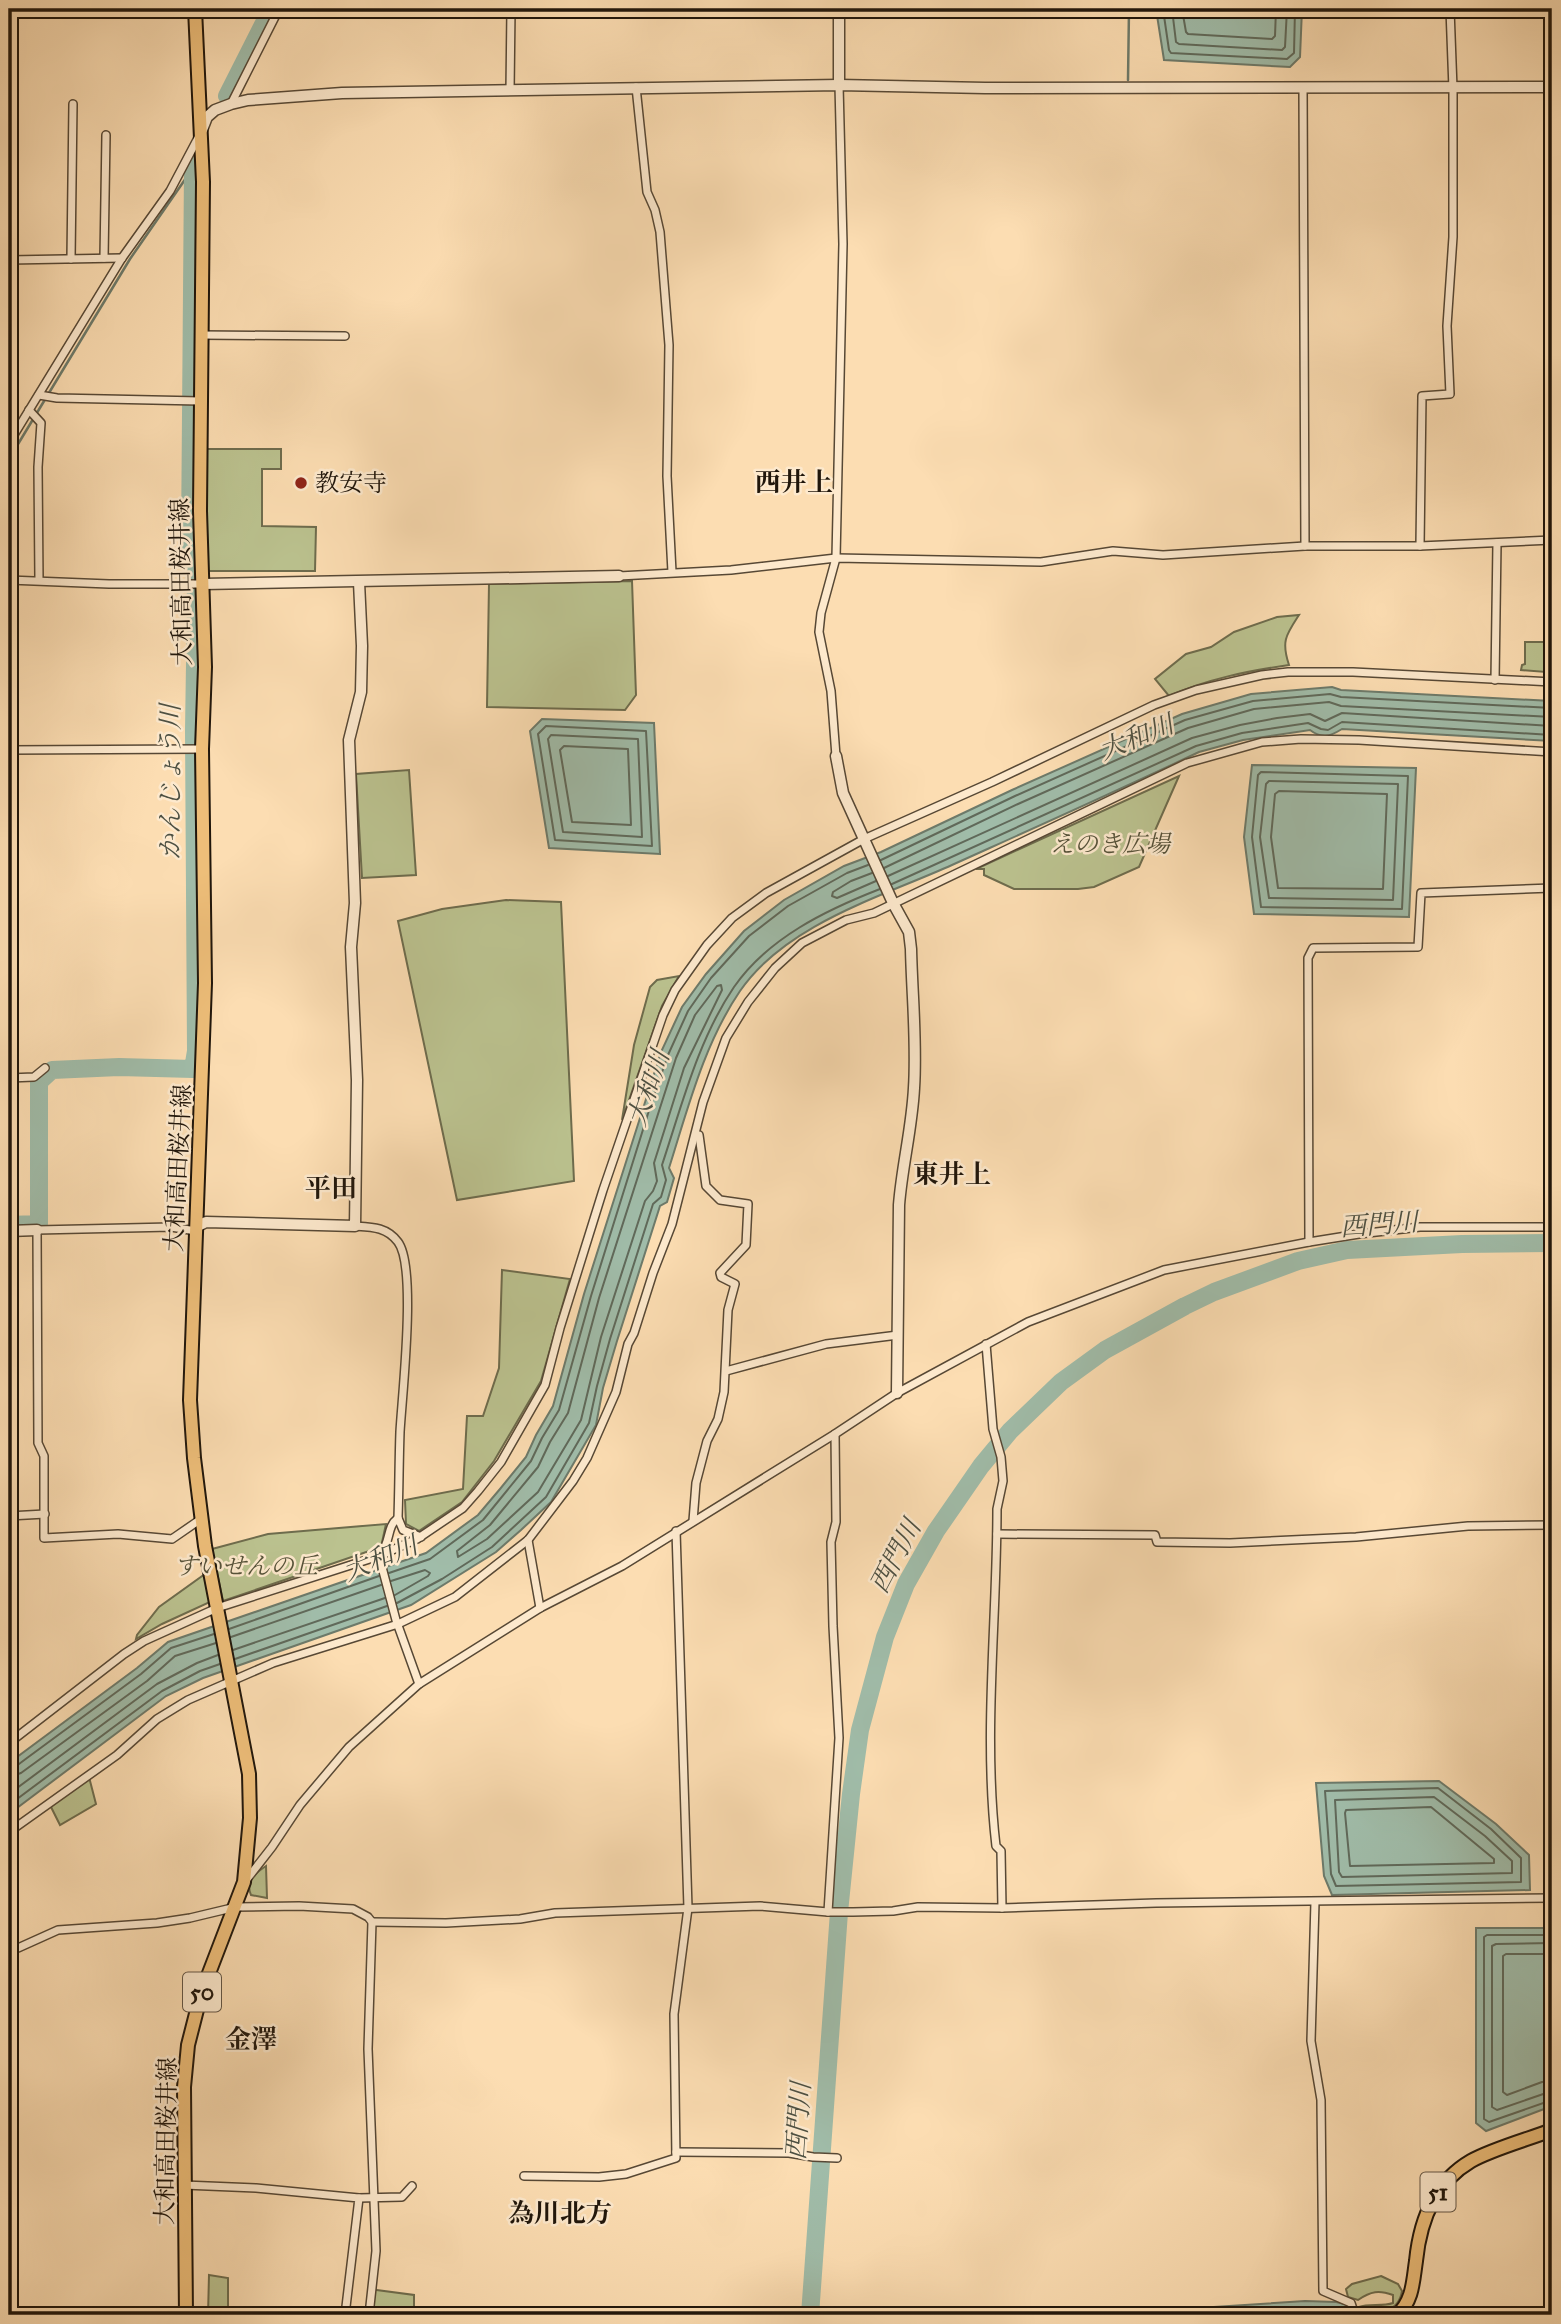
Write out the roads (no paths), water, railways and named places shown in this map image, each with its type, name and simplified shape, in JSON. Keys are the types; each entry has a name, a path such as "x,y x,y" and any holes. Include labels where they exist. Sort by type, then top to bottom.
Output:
{"main road":[{"name":"大和高田桜井線","path":"186,2315 184,2087 188,2045 201,1994 244,1882 250,1818 249,1774 201,1519 190,1400 205,983 197,749 205,667 198,584 200,511 195,401 201,335 203,181 195,9"},
{"name":"51","path":"1397,2315 1407,2307 1425,2216 1445,2183 1473,2160 1552,2130"}],"street":[{"path":"230,104 279,9"},
{"path":"510,91 511,9"},
{"path":"839,9 843,244 835,558 821,612 819,632 831,691 836,756 844,793 909,932 911,949 914,1085 911,1133 899,1205 897,1393"},
{"path":"1420,546 1422,396 1450,394 1447,326 1452,237 1453,89 1450,9"},
{"path":"636,87 647,192 660,232 669,345 667,475 673,572"},
{"path":"9,443 122,258 170,191 207,117 215,110 230,104 248,100 342,93 636,87 1552,87"},
{"path":"1303,88 1305,546"},
{"path":"71,259 73,104"},
{"path":"104,258 106,135"},
{"path":"9,260 122,258"},
{"path":"201,335 345,336"},
{"path":"39,394 57,398 195,401"},
{"path":"29,410 41,423 38,467 39,580"},
{"path":"9,580 198,584 619,576 731,570 835,558 1041,562 1113,551 1163,555 1305,546 1420,546 1552,540"},
{"path":"1495,680 1497,543"},
{"path":"355,1226 357,1080 351,947 355,902 349,740 361,692 359,582"},
{"path":"9,1743 124,1654 145,1641 217,1611 379,1558 421,1537 463,1508 501,1462 545,1385 603,1191 663,1015 676,990 707,945 732,918 766,893 865,841 1154,705 1196,690 1288,672 1353,672 1552,682"},
{"path":"9,1832 117,1755 157,1719 188,1700 231,1679 397,1622 455,1597 528,1540 580,1469 612,1402 628,1345 672,1224 703,1102 726,1038 747,1002 775,968 802,943 846,920 874,913 893,901 1188,763 1262,742 1301,738 1359,740 1552,752"},
{"path":"9,750 197,749"},
{"path":"1309,1242 1308,958 1313,948 1418,947 1422,893 1552,888"},
{"path":"9,1078 34,1077 45,1068"},
{"path":"693,1521 696,1483 707,1441 718,1419 724,1392 727,1310 735,1284 721,1277 720,1273 746,1245 748,1205 720,1200 706,1186 698,1128"},
{"path":"9,1231 171,1227 196,1229 206,1222 380,1227 389,1233 399,1243 405,1256 407,1272 398,1518 402,1530 421,1537"},
{"path":"244,1882 300,1805 349,1747 419,1684 540,1608 621,1566 897,1393 1028,1322 1147,1275 1205,1261 1309,1242 1420,1227 1552,1227"},
{"path":"37,1230 38,1443 44,1456 44,1538 118,1534 172,1539 201,1519"},
{"path":"726,1371 826,1344 898,1335"},
{"path":"986,1344 993,1429 1001,1457 1003,1481 997,1509 990,1800 996,1846 1001,1850 1002,1908"},
{"path":"830,1912 839,1738 831,1542 836,1522 835,1434"},
{"path":"9,1516 44,1514"},
{"path":"398,1518 391,1523 385,1548 379,1558 397,1622 419,1684"},
{"path":"997,1534 1155,1535 1157,1542 1230,1543 1356,1537 1468,1526 1552,1525"},
{"path":"524,2176 599,2177 626,2174 676,2158 674,2014 688,1908 676,1531"},
{"path":"528,1540 540,1608"},
{"path":"372,1922 446,1923 520,1919 555,1913 760,1906 853,1912 918,1908 1552,1899"},
{"path":"1315,1902 1311,2040 1321,2100 1323,2291 1352,2303 1355,2315"},
{"path":"9,1948 18,1948 58,1930 157,1923 236,1907 353,1909 368,1917 372,1922 368,2049 376,2251 369,2315"},
{"path":"676,2152 789,2153 836,2158"},
{"path":"184,2185 256,2188 359,2198 402,2197 412,2186"},
{"path":"345,2315 359,2198"}],"water":[{"path":"1156,9 1302,9 1300,57 1290,67 1164,60"},
{"name":"大和川","path":"1332,687 1341,690 1552,701 1552,741 1342,729 1326,736 1310,730 1243,740 1199,752 952,865 866,901 809,930 783,948 759,968 740,991 727,1011 707,1054 669,1168 674,1178 667,1202 660,1206 617,1341 603,1388 596,1425 551,1502 496,1552 411,1605 203,1678 166,1696 9,1814 9,1763 168,1642 426,1553 478,1515 500,1489 526,1457 553,1406 584,1294 661,1052 682,1007 706,974 744,931 784,900 844,866 881,852 1182,714 1251,694"},
{"path":"542,719 654,723 660,854 549,848 530,731"},
{"path":"1252,765 1416,768 1409,917 1254,914 1244,837"},
{"path":"1439,1781 1496,1824 1529,1855 1530,1890 1332,1895 1324,1876 1316,1783"},
{"path":"1476,1928 1552,1928 1552,2106 1486,2131 1476,2123"},
{"path":"1305,2301 1349,2305 1351,2315 1199,2315 1199,2308"}],"waterway":[{"name":"かんじょう川","path":"227,96 271,9"},
{"path":"1128,80 1129,9"},
{"name":"かんじょう川","path":"9,1225 39,1224 39,1082 52,1070 119,1067 193,1069 196,1051 196,595 190,540 195,163"},
{"path":"9,459 130,259 193,168"},
{"name":"西門川","path":"810,2315 839,1912 860,1730 885,1637 906,1584 936,1531 981,1466 1010,1431 1061,1382 1105,1350 1214,1292 1298,1261 1347,1250 1552,1243"}],"place":[{"name":"教安寺","path":"301,483"}],"district":[{"name":"西井上","path":"794,482"},
{"name":"東井上","path":"952,1174"},
{"name":"平田","path":"331,1188"},
{"name":"金澤","path":"251,2039"},
{"name":"為川北方","path":"560,2213"}],"park label":[{"name":"えのき広場","path":"1110,844"},
{"name":"すいせんの丘","path":"246,1566"}]}
